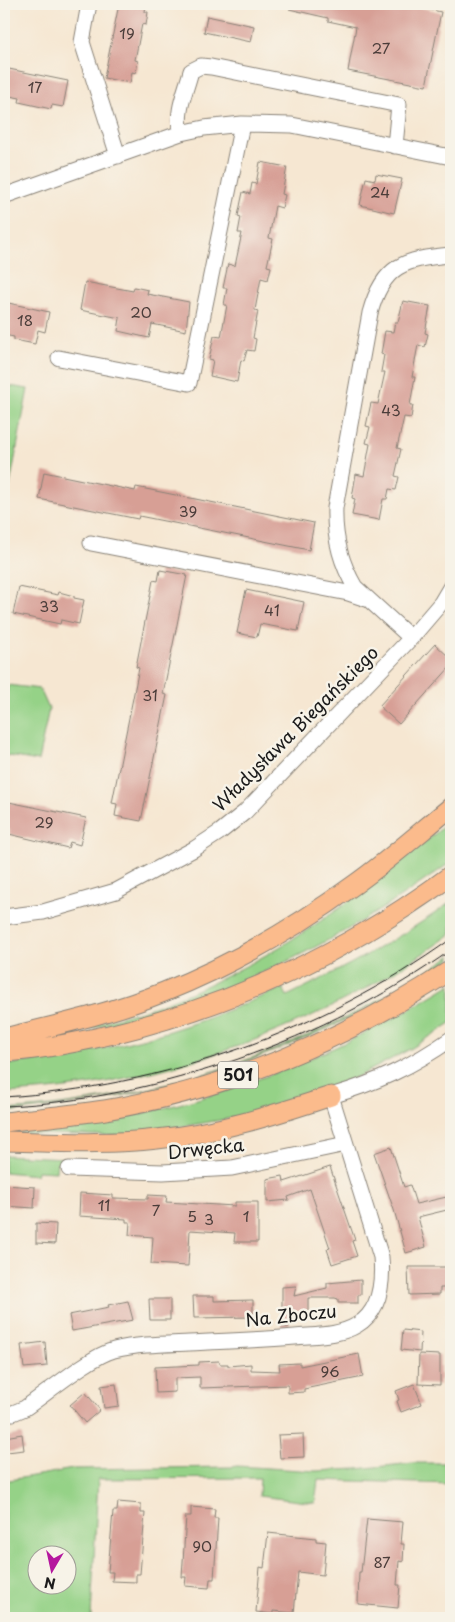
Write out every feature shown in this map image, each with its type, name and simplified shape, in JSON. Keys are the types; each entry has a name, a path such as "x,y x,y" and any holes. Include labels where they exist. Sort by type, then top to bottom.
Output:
{"main road":[{"path":"4,1038 94,1015 162,993 257,949 305,920 356,884 451,806"},
{"path":"4,1052 80,1042 137,1028 209,1005 278,977 340,947 385,920 451,875"},
{"name":"501","path":"4,1122 106,1110 154,1100 222,1081 326,1041 421,990 451,970"},
{"path":"4,1141 86,1143 157,1139 214,1130 280,1113 331,1096"}],"street":[{"path":"89,4 82,42 118,156"},
{"path":"181,133 178,123 179,114 191,70 201,66 399,105 395,146"},
{"path":"4,196 181,133 204,128 242,124 292,124 306,126 451,157"},
{"path":"60,358 189,383 242,124"},
{"path":"411,638 355,587 339,553 334,524 335,508 375,295 389,273 399,265 451,255"},
{"path":"91,543 348,593 370,601"},
{"name":"Władysława Biegańskiego","path":"4,917 43,912 116,891 194,849 220,832 245,812 411,638 441,603 451,586"},
{"path":"331,1096 368,1085 395,1073 433,1052 451,1039"},
{"name":"Na Zboczu","path":"4,1413 13,1413 26,1408 91,1361 111,1350 138,1345 270,1340 334,1334 358,1324 374,1307 379,1294 383,1275 381,1257 331,1096"},
{"name":"Drwęcka","path":"68,1169 163,1172 232,1168 346,1144"}],"green space":[{"path":"4,385 28,389 8,495 4,494"},
{"path":"8,685 40,689 49,709 38,761 4,755 4,708"},
{"path":"451,820 451,862 382,909 347,930 274,967 197,999 147,1015 76,1032 75,1029 145,1010 187,994 229,975 268,954 345,905"},
{"path":"451,902 451,934 403,967 351,997 296,1023 239,1046 121,1079 62,1088 4,1093 4,1065 75,1054 145,1038 203,1020 283,988 287,996 371,952 432,916"},
{"path":"451,955 451,959 399,991 347,1019 293,1044 238,1064 181,1082 149,1089 238,1063 283,1046 370,1005 412,982"},
{"path":"451,984 451,1023 412,1048 365,1073 331,1089 262,1113 127,1136 4,1133 64,1127 123,1117 181,1104 237,1087 292,1066 346,1042 399,1015"},
{"path":"141,1091 123,1095 64,1105 4,1112 4,1110 52,1106"},
{"path":"4,1155 66,1158 65,1163 57,1162 56,1172 37,1171 36,1175 4,1172"},
{"path":"413,1463 451,1463 451,1484 318,1480 315,1503 259,1496 260,1478 98,1479 91,1618 4,1618 4,1481 73,1469 237,1466 315,1471"}],"building":[{"path":"119,4 146,4 145,12 148,12 146,25 142,24 135,60 138,61 136,73 132,72 130,83 104,78"},
{"path":"290,4 419,4 418,7 441,12 426,86 348,71 356,27 289,9"},
{"path":"207,16 254,26 251,42 204,32"},
{"path":"4,68 68,81 63,107 52,105 51,109 19,102 20,98 4,95"},
{"path":"260,162 287,167 282,194 285,195 282,208 275,206 269,238 273,239 267,266 271,267 268,280 261,278 255,310 258,311 253,338 256,339 254,351 247,350 244,361 241,360 237,382 210,376 213,360 209,359 214,336 221,337 227,305 224,305 227,288 223,288 228,264 235,266 242,233 238,233 241,217 238,216 243,192 250,194 252,183 256,184"},
{"path":"376,174 402,179 394,213 360,205 366,178 375,180"},
{"path":"85,282 133,291 134,287 148,290 147,294 189,302 186,331 152,324 149,338 118,331 120,318 80,310"},
{"path":"403,301 430,306 425,333 428,334 425,347 418,345 412,377 415,377 410,405 413,405 411,418 404,417 397,448 401,449 395,476 399,477 396,490 389,489 387,499 383,499 379,520 352,515 355,499 352,498 356,474 364,476 370,444 366,443 370,427 366,426 371,403 378,404 385,372 381,372 384,355 381,354 385,331 393,332 395,322 398,322"},
{"path":"4,302 49,312 45,332 38,330 35,344 14,340 14,337 4,335"},
{"path":"44,472 135,491 136,487 314,523 309,550 139,516 138,519 39,499"},
{"path":"160,570 187,575 163,694 167,695 141,821 115,816 117,804 112,803 139,668 136,667 153,580 158,581"},
{"path":"19,587 58,595 59,592 84,600 79,624 61,620 60,624 13,614"},
{"path":"246,590 304,602 298,631 260,624 257,637 237,633"},
{"path":"435,644 451,659 451,666 399,724 379,706"},
{"path":"4,801 86,818 80,845 70,842 68,848 9,834 10,830 4,829"},
{"path":"391,1147 404,1187 410,1185 416,1204 451,1196 451,1209 418,1217 426,1247 406,1253 394,1210 374,1153"},
{"path":"330,1167 355,1240 352,1241 357,1256 332,1264 327,1249 330,1248 310,1189 288,1197 289,1200 267,1202 267,1179 283,1176 284,1182"},
{"path":"4,1185 35,1187 34,1208 4,1206"},
{"path":"80,1193 113,1195 113,1198 148,1199 148,1195 167,1196 166,1202 235,1206 235,1202 258,1202 258,1242 234,1242 235,1233 190,1230 188,1266 151,1264 153,1237 129,1235 130,1222 126,1222 126,1219 79,1216"},
{"path":"36,1223 56,1224 55,1244 36,1243"},
{"path":"408,1267 447,1267 448,1288 440,1288 440,1294 409,1295"},
{"path":"361,1280 361,1295 358,1295 358,1303 338,1303 338,1299 335,1298 308,1298 308,1316 291,1316 289,1327 282,1327 282,1287 296,1286 294,1296 327,1288 327,1283"},
{"path":"193,1296 214,1296 214,1301 253,1300 253,1317 194,1318"},
{"path":"149,1299 170,1299 170,1320 150,1320"},
{"path":"128,1301 133,1320 72,1331 69,1315"},
{"path":"403,1330 421,1332 420,1352 401,1350"},
{"path":"45,1342 47,1366 24,1368 21,1345"},
{"path":"359,1354 363,1377 304,1389 304,1392 288,1393 288,1385 200,1388 200,1377 175,1378 175,1392 156,1393 155,1367 199,1365 199,1362 219,1361 220,1364 228,1364 228,1366 251,1364 251,1370 280,1371 279,1364 300,1363 300,1366"},
{"path":"419,1354 440,1355 440,1385 418,1384"},
{"path":"116,1384 119,1406 104,1408 101,1386"},
{"path":"414,1384 422,1404 401,1412 396,1391"},
{"path":"85,1392 100,1410 85,1423 70,1405"},
{"path":"22,1434 24,1450 7,1452 5,1437"},
{"path":"303,1434 304,1457 280,1458 278,1435"},
{"path":"118,1502 141,1504 141,1513 145,1513 140,1574 136,1574 136,1582 112,1581 113,1572 108,1572 113,1511 117,1511"},
{"path":"191,1507 215,1509 214,1518 218,1518 214,1579 210,1579 209,1588 185,1586 186,1577 182,1577 186,1516 191,1516"},
{"path":"367,1519 403,1522 401,1544 404,1544 403,1562 399,1561 397,1585 400,1585 398,1608 358,1604 359,1572 361,1572"},
{"path":"268,1533 316,1538 316,1541 326,1542 323,1575 298,1572 294,1613 273,1611 273,1614 256,1612 260,1567 264,1568"}],"tram line":[{"path":"4,1097 63,1091 122,1081 181,1067 238,1049 295,1027 349,1002 401,972 451,939"},
{"path":"4,1106 61,1101 120,1092 179,1078 238,1059 296,1037 351,1011 403,982 451,950"}]}
